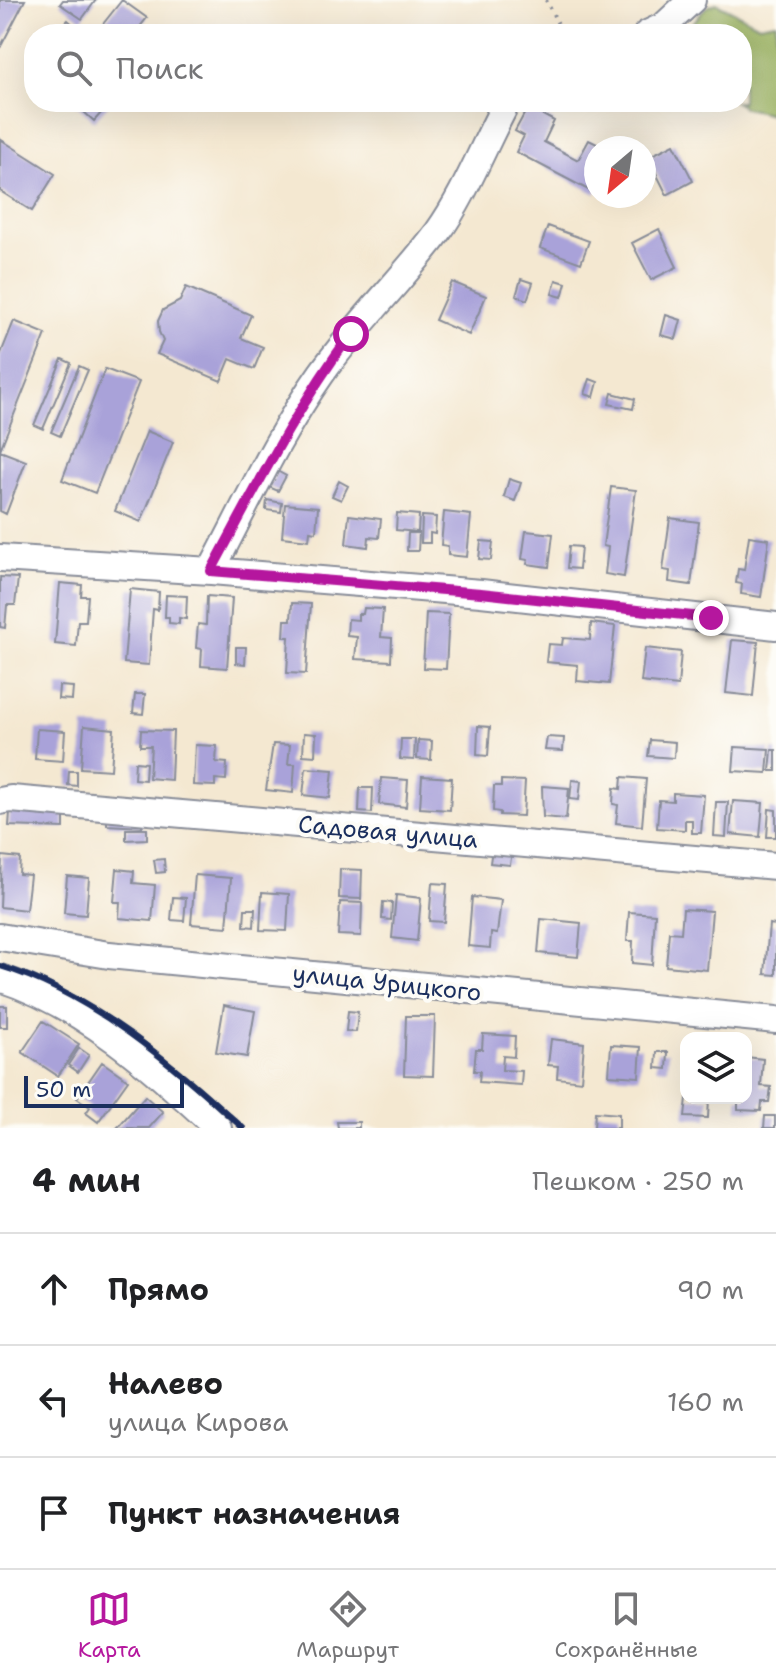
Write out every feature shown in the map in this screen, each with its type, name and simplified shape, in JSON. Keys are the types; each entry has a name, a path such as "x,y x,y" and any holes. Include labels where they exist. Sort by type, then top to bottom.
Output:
{"street":[{"path":"666,24 692,0"},
{"path":"211,571 320,375 438,231 502,112"},
{"path":"0,558 481,593 776,626"},
{"name":"Садовая улица","path":"0,801 26,800 776,866"},
{"name":"улица Урицкого","path":"0,937 109,955 776,1020"},
{"path":"0,978 79,1015 166,1079 218,1128"}],"path":[{"path":"546,0 558,24"}],"green space":[{"path":"716,3 759,25 776,22 776,115 752,110 752,24 692,24 705,8"}],"building":[{"path":"0,0 25,0 0,48"},
{"path":"63,0 96,0 82,19 60,4"},
{"path":"122,0 147,18 142,24 103,24"},
{"path":"84,112 102,112 94,121"},
{"path":"525,112 537,112 554,121 544,142 578,160 584,149 584,188 516,152 524,136 515,131"},
{"path":"0,139 55,174 32,211 0,191"},
{"path":"674,144 693,181 667,195 656,173 656,153"},
{"path":"548,226 589,241 581,263 540,248"},
{"path":"659,229 677,267 651,280 632,243"},
{"path":"521,279 533,283 527,300 516,296"},
{"path":"556,280 566,283 562,297 552,294"},
{"path":"452,282 486,296 469,335 435,320"},
{"path":"186,287 251,315 241,338 263,347 254,369 230,359 221,381 157,354 163,341 158,321 163,310 180,301"},
{"path":"666,315 681,320 676,339 661,335"},
{"path":"14,321 46,334 0,450 0,356"},
{"path":"62,359 71,363 43,429 34,425"},
{"path":"79,366 88,370 60,436 51,432"},
{"path":"105,369 139,382 95,493 62,480"},
{"path":"590,379 598,382 594,397 585,394"},
{"path":"612,393 635,399 633,409 609,404"},
{"path":"147,431 173,442 141,522 115,511"},
{"path":"0,451 26,461 6,514 0,511"},
{"path":"277,471 286,476 278,491 269,487"},
{"path":"509,479 521,483 515,501 504,497"},
{"path":"339,481 348,486 341,500 332,496"},
{"path":"611,487 636,490 624,577 605,574 608,547 603,546"},
{"path":"267,500 282,503 281,512 266,510"},
{"path":"285,504 318,507 316,532 310,531 309,540 282,537"},
{"path":"444,512 471,515 467,557 448,555 448,546 441,545"},
{"path":"397,513 419,515 418,532 396,530"},
{"path":"349,515 381,519 379,538 369,537 368,547 346,544"},
{"path":"422,516 436,517 435,534 430,533 430,543 421,543"},
{"path":"670,518 699,522 691,585 669,582 670,571 663,570"},
{"path":"526,531 553,534 549,567 527,564 528,560 522,559"},
{"path":"408,533 419,533 418,551 407,551"},
{"path":"749,536 769,539 761,597 741,594 742,584 736,583 738,569 744,570"},
{"path":"481,541 493,542 491,560 479,559"},
{"path":"569,546 581,547 579,569 567,568"},
{"path":"0,577 18,578 15,605 7,605 5,628 0,627"},
{"path":"60,583 82,585 81,596 88,596 86,621 78,621 76,646 55,644"},
{"path":"130,589 159,592 158,610 153,609 149,665 124,663"},
{"path":"166,595 187,596 186,619 179,618 179,624 169,623 169,617 165,617"},
{"path":"207,596 232,598 227,668 201,666 202,649 196,648 198,624 206,625"},
{"path":"292,603 311,604 306,674 287,673 289,637 284,637 285,620 291,620"},
{"path":"364,608 383,609 381,637 392,638 391,661 355,659 357,637 347,636 348,619 358,620 358,614 363,614"},
{"path":"426,613 449,614 446,669 423,668"},
{"path":"591,623 615,626 609,684 577,681 578,665 546,662 548,644 562,645 563,638 590,640"},
{"path":"732,640 758,642 753,696 726,693"},
{"path":"236,647 246,647 245,664 236,663"},
{"path":"645,648 681,652 678,686 641,682"},
{"path":"59,686 73,687 72,700 58,699"},
{"path":"135,694 145,694 143,714 133,713"},
{"path":"84,726 114,729 111,770 81,768"},
{"path":"478,726 490,727 488,756 477,755"},
{"path":"37,729 65,731 63,761 35,759"},
{"path":"141,730 173,731 171,780 149,778 151,746 140,746"},
{"path":"304,733 316,734 315,756 303,755"},
{"path":"547,737 564,738 563,751 545,750"},
{"path":"401,739 415,739 414,760 400,759"},
{"path":"418,740 432,741 431,760 417,759"},
{"path":"650,740 675,742 674,758 648,756"},
{"path":"273,744 290,745 288,764 295,764 293,793 266,790"},
{"path":"195,745 217,746 216,762 227,763 226,780 215,779 215,786 193,785"},
{"path":"735,747 769,749 767,773 733,771"},
{"path":"772,750 776,750 776,771 770,771"},
{"path":"135,762 146,763 145,780 134,779"},
{"path":"306,768 333,770 330,798 303,795"},
{"path":"69,771 77,771 77,786 68,785"},
{"path":"422,776 452,778 450,810 420,808"},
{"path":"622,777 646,779 642,826 616,823 618,805 613,804 614,788 621,789"},
{"path":"381,778 408,780 406,807 379,804"},
{"path":"501,780 525,781 523,816 500,815 500,812 493,811 494,786 501,786"},
{"path":"572,780 581,781 579,800 570,799"},
{"path":"542,786 569,788 566,819 543,817"},
{"path":"360,788 373,788 372,813 359,812"},
{"path":"673,793 704,795 701,833 692,833 692,820 685,820 685,830 657,828 659,800 673,801"},
{"path":"733,801 763,803 760,837 730,834"},
{"path":"716,802 728,802 726,837 714,836"},
{"path":"769,809 776,810 776,837 767,837"},
{"path":"10,812 64,814 64,828 9,826"},
{"path":"107,814 143,815 142,827 107,825"},
{"path":"126,829 147,829 147,839 126,840"},
{"path":"492,849 512,851 510,865 490,863"},
{"path":"2,856 20,858 19,874 30,875 26,910 0,907"},
{"path":"164,859 165,872 156,873 154,860"},
{"path":"117,869 134,871 133,883 155,885 152,921 119,918 120,902 114,902"},
{"path":"340,869 362,870 361,899 339,898"},
{"path":"195,875 231,878 227,927 191,924"},
{"path":"67,876 89,878 86,915 64,913"},
{"path":"432,883 447,884 444,922 429,921"},
{"path":"262,892 289,894 287,931 260,930"},
{"path":"396,895 421,898 417,941 392,938"},
{"path":"173,897 186,898 184,921 171,920"},
{"path":"472,897 501,900 497,934 491,933 490,948 468,946"},
{"path":"340,902 362,903 361,936 338,935"},
{"path":"383,902 392,903 391,920 382,919"},
{"path":"245,909 255,909 254,927 244,926"},
{"path":"683,909 712,911 707,970 666,966 669,932 681,933"},
{"path":"629,912 655,914 652,965 632,963 633,941 627,941"},
{"path":"541,919 581,923 578,957 538,953"},
{"path":"769,924 776,925 776,975 765,974"},
{"path":"224,1005 255,1011 247,1057 216,1052"},
{"path":"0,1006 7,1006 7,1027 0,1027"},
{"path":"348,1011 358,1012 356,1032 346,1031"},
{"path":"406,1016 435,1016 433,1076 404,1075"},
{"path":"43,1021 79,1044 58,1076 22,1052"},
{"path":"483,1034 515,1036 514,1057 503,1056 502,1070 522,1071 521,1085 479,1082 480,1071 474,1071 476,1049 482,1049"},
{"path":"551,1039 584,1043 581,1081 557,1078 558,1066 548,1065"},
{"path":"611,1045 641,1047 639,1077 609,1075"},
{"path":"79,1048 89,1055 78,1072 68,1065"},
{"path":"657,1052 668,1052 667,1069 656,1068"},
{"path":"752,1058 763,1059 761,1086 771,1087 769,1102 762,1102 761,1111 738,1110 738,1104 752,1104"},
{"path":"102,1062 128,1080 98,1122 86,1113 90,1107 77,1098"},
{"path":"145,1096 163,1112 149,1128 117,1128"},
{"path":"686,1104 709,1104 708,1118 685,1117"},
{"path":"595,1112 619,1114 619,1128 594,1128"},
{"path":"765,1116 775,1116 775,1128 764,1128"},
{"path":"337,1122 359,1122 359,1128 338,1128"}],"railway":[{"path":"0,966 34,978 99,1013 159,1056 243,1128"}],"route":[{"path":"351,334 320,375 292,421 211,571 481,593 711,618"}]}
